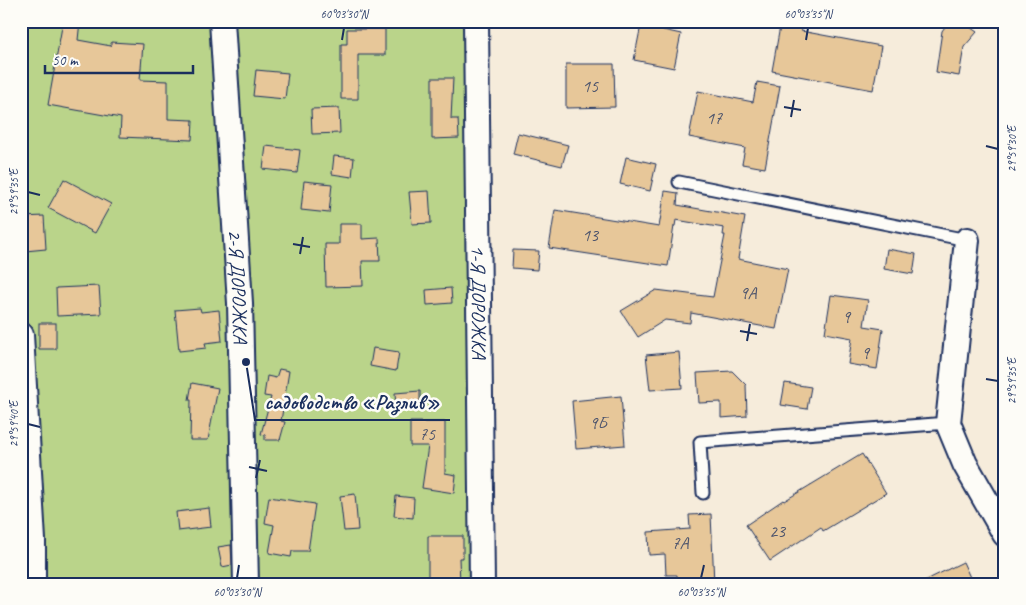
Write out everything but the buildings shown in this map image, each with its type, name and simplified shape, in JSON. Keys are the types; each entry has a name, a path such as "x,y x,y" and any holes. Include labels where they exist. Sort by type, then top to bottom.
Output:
{"street":[{"name":"2-Я ДОРОЖКА","path":"222,21 240,303 246,584"},
{"name":"1-Я ДОРОЖКА","path":"476,21 482,584"},
{"path":"967,240 948,423 965,464 1005,534"},
{"path":"21,335 33,540 33,584"}],"lane":[{"path":"679,182 967,240"},
{"path":"704,493 700,442 948,423"}],"green space":[{"path":"21,21 468,21 471,584 21,584"}],"place":[{"name":"садоводство «Разлив»","path":"246,362"}]}
